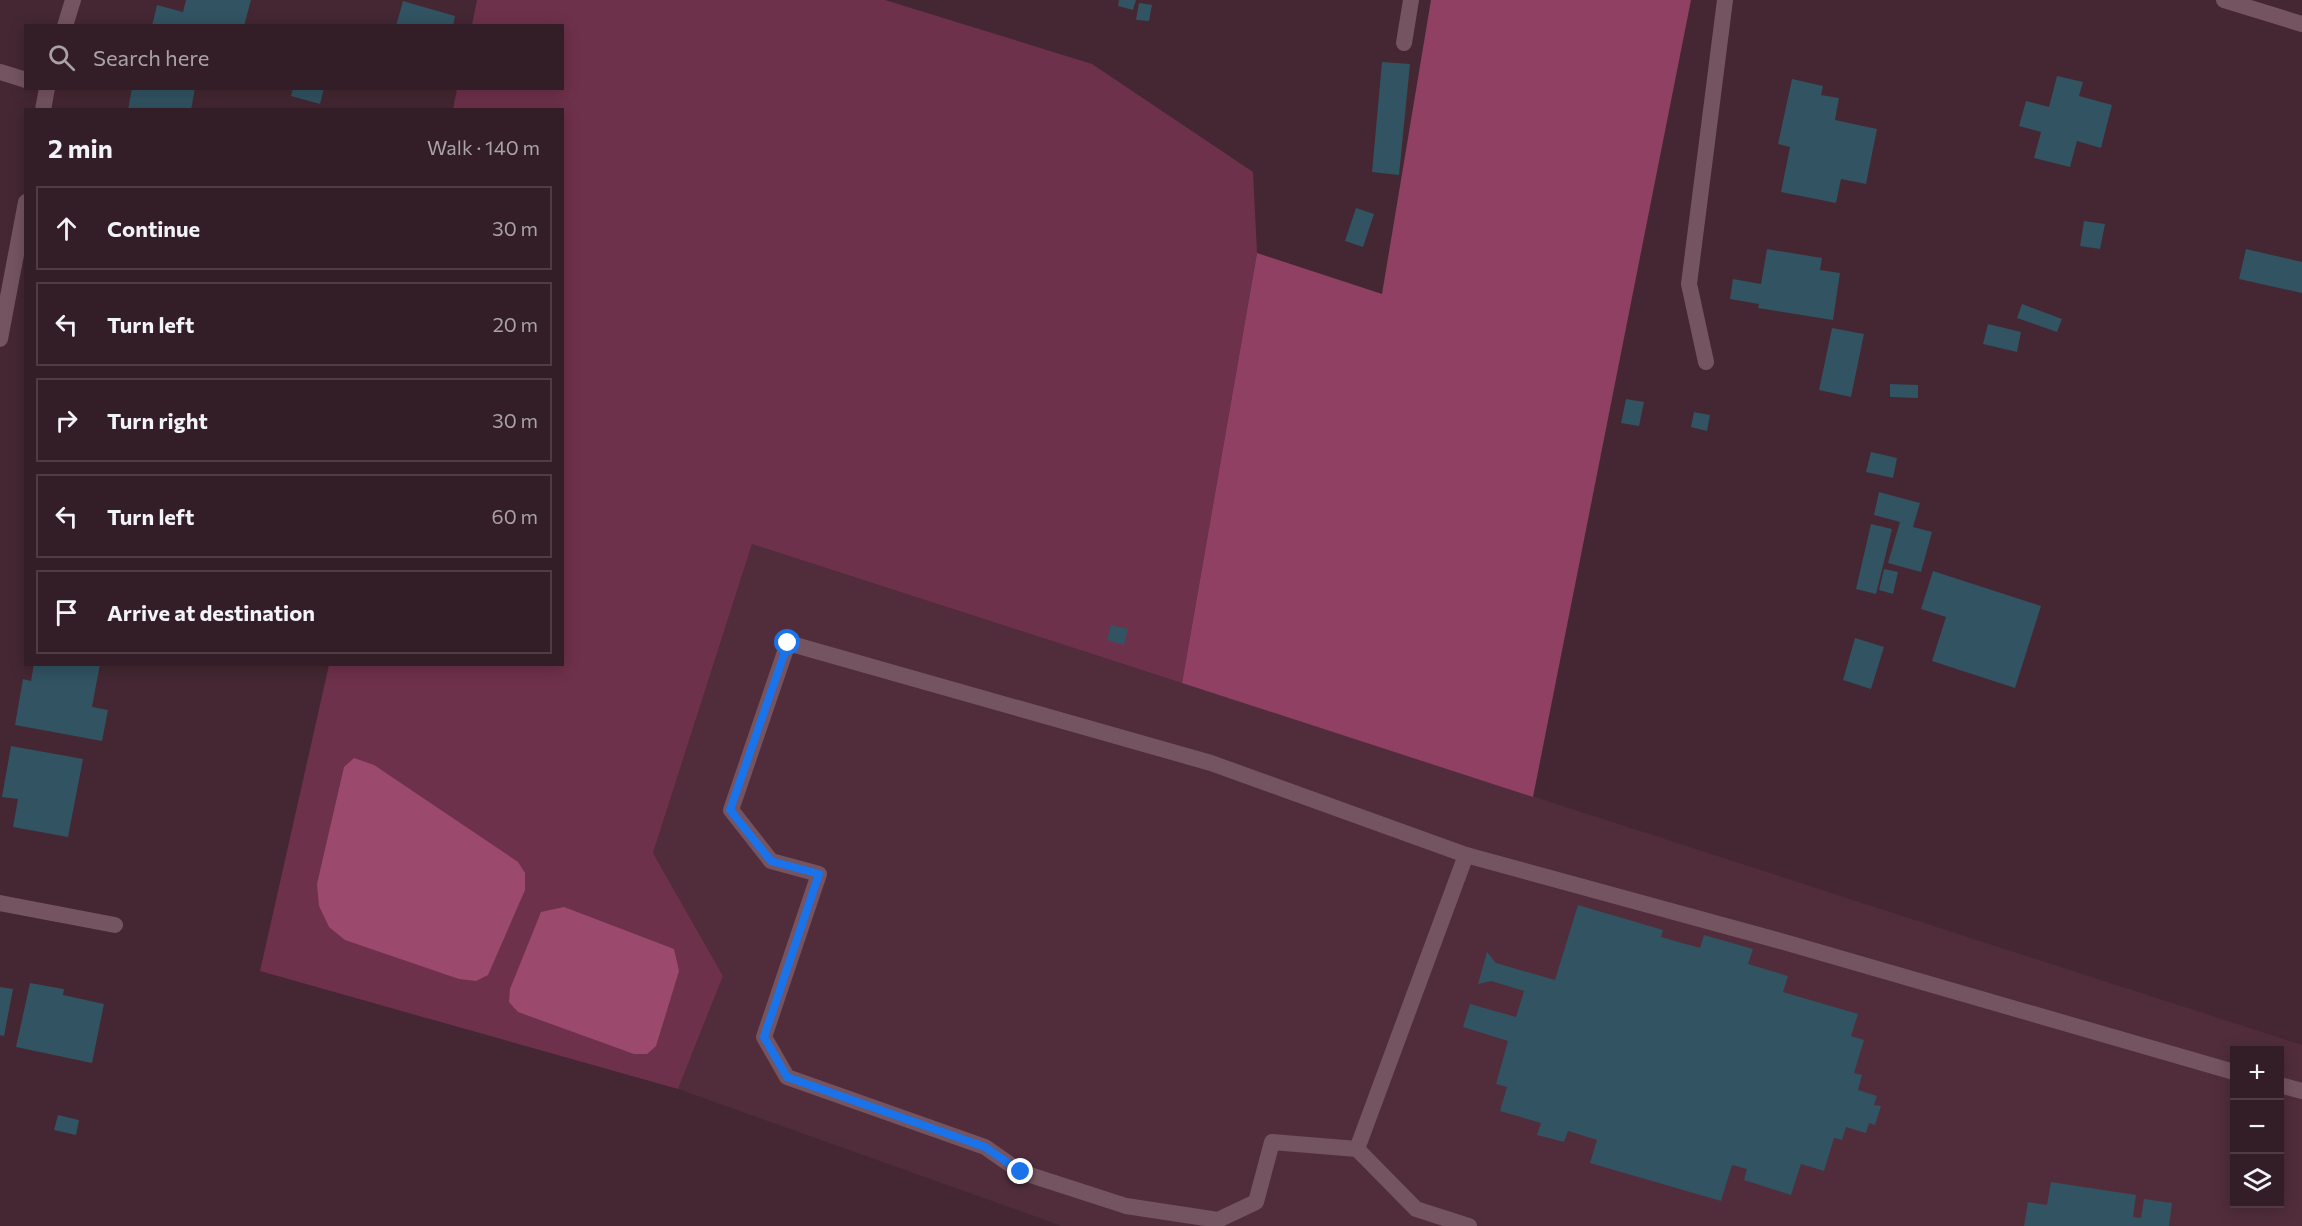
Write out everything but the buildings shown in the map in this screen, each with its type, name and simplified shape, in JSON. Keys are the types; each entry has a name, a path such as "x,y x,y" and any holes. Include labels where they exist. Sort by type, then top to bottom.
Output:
{"street":[{"path":"66,24 73,0"},
{"path":"1404,44 1412,0"},
{"path":"1706,362 1689,284 1725,0"},
{"path":"2224,0 2302,24"},
{"path":"0,72 24,79"},
{"path":"43,108 47,90"},
{"path":"0,339 24,213"},
{"path":"1469,1226 1416,1209 1357,1149 1272,1142 1256,1202 1218,1220 1126,1206 1021,1172 985,1147 787,1077 764,1037 819,874 771,861 730,810 788,643 1211,763 1466,855 1784,942 2230,1071"},
{"path":"1357,1149 1466,855"},
{"path":"0,903 115,925"},
{"path":"2284,1086 2302,1091"}],"shaded area":[{"path":"477,0 885,0 1092,64 1253,172 1257,253 1182,683 752,544 653,853 723,976 678,1089 260,971 329,666 564,666 564,108 453,108 457,90 564,90 564,24 472,24"},
{"path":"1431,0 1691,0 1533,797 1182,683 1257,253 1382,294"},
{"path":"752,544 2302,1045 2302,1226 1062,1226 678,1089 723,976 653,853"},
{"path":"354,758 374,765 518,862 525,873 525,890 488,975 476,981 459,979 345,940 329,927 319,906 317,884 344,767"},
{"path":"564,907 674,949 679,971 656,1046 647,1054 634,1054 518,1012 509,1002 510,989 541,912"}],"route":[{"path":"788,643 730,810 771,861 819,874 764,1037 787,1077 985,1147 1021,1172"}]}
